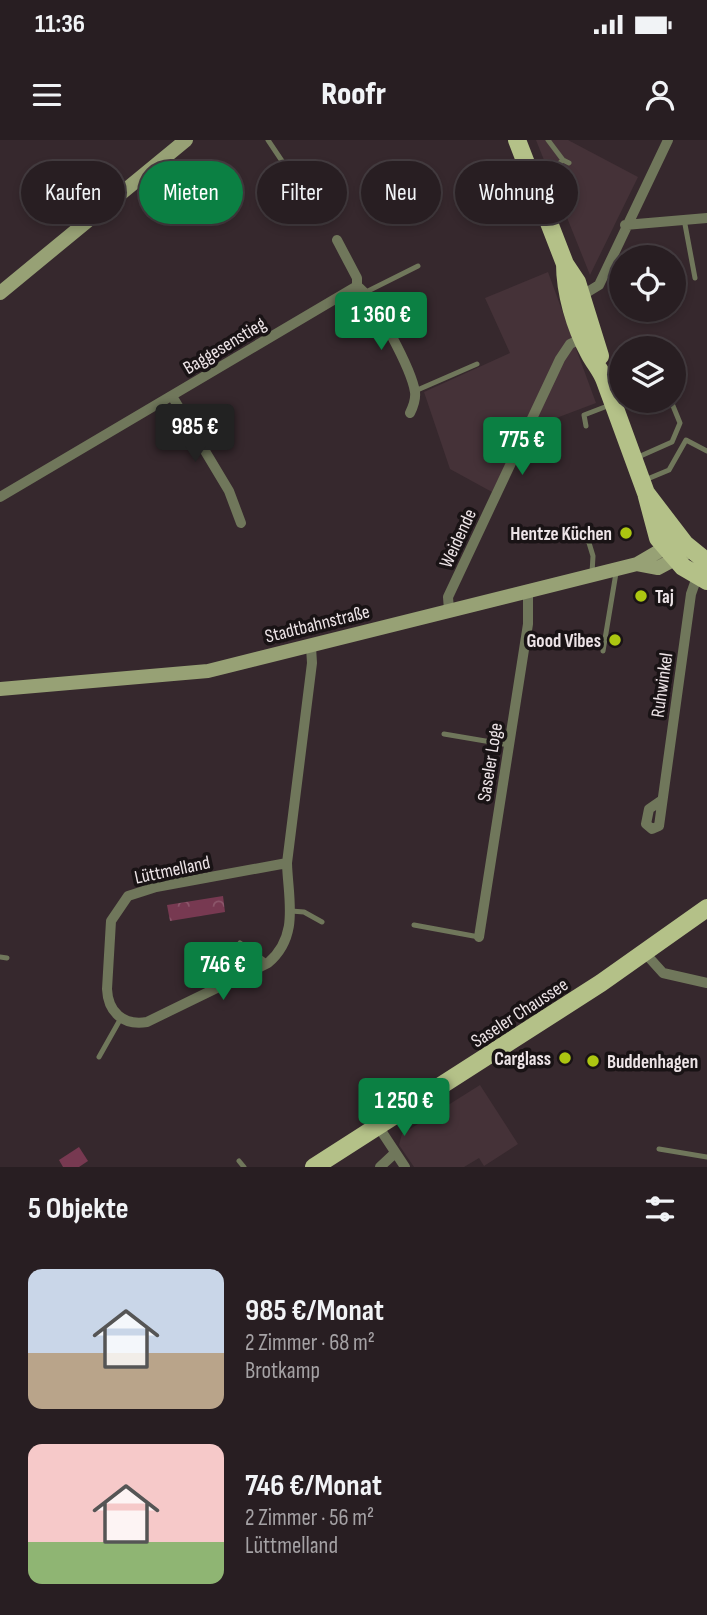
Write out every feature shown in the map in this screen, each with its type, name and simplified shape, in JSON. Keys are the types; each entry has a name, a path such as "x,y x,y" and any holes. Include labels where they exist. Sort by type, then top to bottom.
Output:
{"main road":[{"path":"517,140 526,161"},
{"path":"551,224 600,349 599,366"},
{"path":"565,264 565,286 589,354 599,366 609,391"},
{"path":"617,413 644,487 653,525 704,573"},
{"name":"Saseler Chaussee","path":"314,1167 645,953 707,908"}],"street":[{"path":"0,293 186,140"},
{"path":"581,296 599,285 625,225 668,140"},
{"path":"625,225 707,218"},
{"path":"337,240 395,344 415,391 410,414"},
{"name":"Baggesenstieg","path":"0,497 362,289"},
{"name":"Weidende","path":"449,610 448,597 560,359 570,344 583,338"},
{"path":"172,396 229,491 241,523"},
{"name":"Stadtbahnstraße","path":"0,689 170,676 311,647 637,564 658,568 678,549"},
{"name":"Ruhwinkel","path":"662,800 691,594 704,573"},
{"name":"Saseler Loge","path":"479,937 528,624 528,593"},
{"path":"121,1018 130,1022 146,1022 268,962 284,943 291,911 288,863 312,663 311,647"},
{"name":"Lüttmelland","path":"121,1018 111,1007 107,989 111,921 128,897 156,887 288,863"},
{"path":"645,953 663,973 707,983"},
{"path":"378,1126 405,1167"},
{"path":"380,1167 395,1153"}],"lane":[{"path":"268,140 282,161"},
{"path":"548,140 566,161"},
{"path":"684,219 695,278"},
{"name":"Baggesenstieg","path":"362,289 418,266"},
{"path":"415,391 477,364"},
{"path":"586,426 584,415 609,406"},
{"path":"634,459 672,442 680,423 676,413"},
{"path":"644,487 669,470 686,440 707,451"},
{"path":"586,533 593,556 591,576"},
{"path":"603,651 616,570"},
{"path":"444,734 509,745"},
{"path":"291,911 304,912 322,922"},
{"path":"414,925 479,937"},
{"path":"240,943 268,962"},
{"path":"0,957 7,958"},
{"path":"99,1057 121,1018"},
{"path":"659,1149 707,1157"},
{"path":"239,1161 244,1167"}],"shaded area":[{"path":"536,140 568,140 638,177 590,275 570,224 578,224 578,161 544,161"},
{"path":"548,272 596,403 522,431 492,492 450,469 424,392 510,353 485,298"},
{"path":"480,1085 518,1144 484,1166 479,1158 464,1167 414,1167 399,1145 402,1134"}],"green space":[{"path":"223,896 225,912 170,921 167,905"},
{"path":"79,1147 88,1161 79,1167 63,1167 59,1160"}],"place":[{"name":"Hentze Küchen","path":"626,533"},
{"name":"Taj","path":"641,596"},
{"name":"Good Vibes","path":"615,640"},
{"name":"Carglass","path":"565,1058"},
{"name":"Buddenhagen","path":"593,1061"}]}
